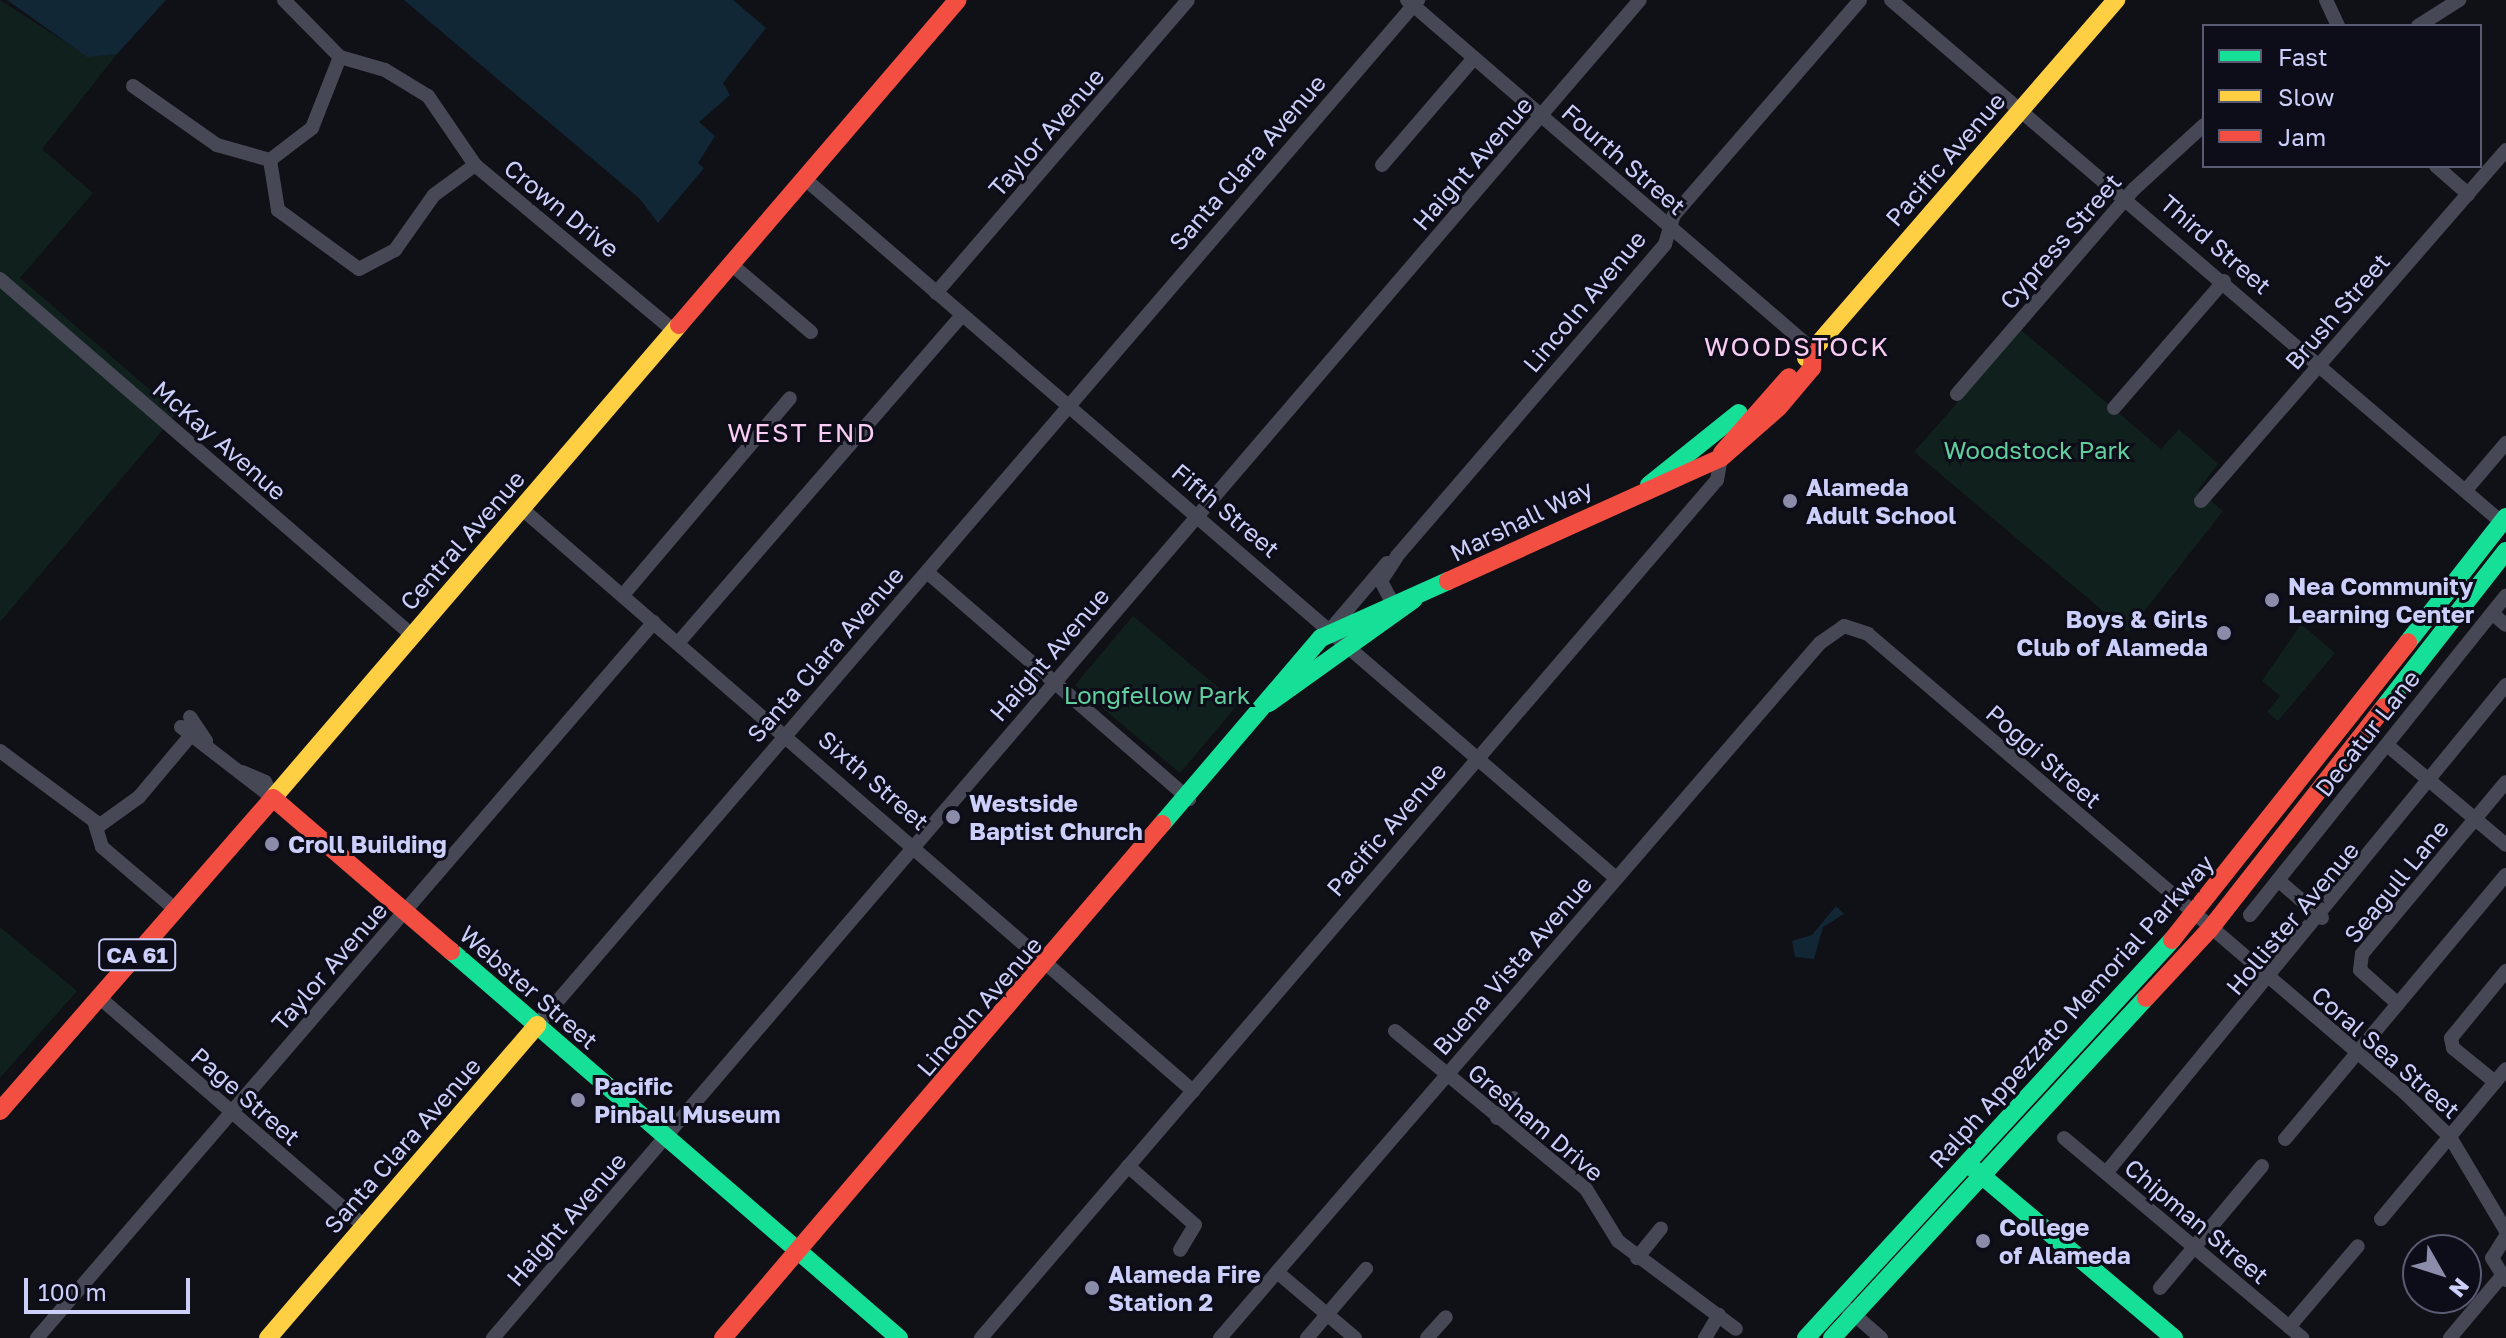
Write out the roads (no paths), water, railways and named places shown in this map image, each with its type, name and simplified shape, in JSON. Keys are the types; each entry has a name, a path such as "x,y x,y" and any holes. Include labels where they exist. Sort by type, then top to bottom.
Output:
{"street":[{"name":"Crown Drive","path":"284,0 340,57 385,70 428,96 475,165 674,331"},
{"name":"Central Avenue","path":"0,1111 958,0"},
{"name":"Taylor Avenue","path":"936,293 1188,0"},
{"name":"Haight Avenue","path":"493,1338 914,843 1640,0"},
{"name":"Lincoln Avenue","path":"723,1338 1189,799 1330,630 1397,556 1670,229 1674,215 1860,0"},
{"name":"Third Street","path":"1891,0 2128,196 2505,522"},
{"name":"Pacific Avenue","path":"1711,437 1798,353 1813,350 2114,0"},
{"path":"2326,0 2337,24"},
{"path":"2421,24 2459,0"},
{"name":"Fourth Street","path":"1412,2 1813,350"},
{"name":"Santa Clara Avenue","path":"268,1338 1069,407 1412,2"},
{"path":"270,160 312,128 340,57"},
{"path":"1382,165 1474,58"},
{"path":"133,86 217,145 270,160"},
{"name":"Cypress Street","path":"1957,394 2128,196 2202,127"},
{"name":"Brush Street","path":"2201,501 2506,150"},
{"path":"270,160 278,210 359,269 395,250 434,195 475,165"},
{"path":"2438,168 2468,194"},
{"name":"Fifth Street","path":"805,179 1616,878"},
{"path":"731,264 811,332"},
{"name":"McKay Avenue","path":"0,279 412,635"},
{"path":"2114,408 2224,281"},
{"path":"678,643 962,315"},
{"path":"1721,458 1733,435 1813,350"},
{"path":"623,595 790,398"},
{"name":"Marshall Way","path":"1649,485 1711,437"},
{"path":"2466,490 2506,443"},
{"name":"Pacific Avenue","path":"981,1338 1717,480 1721,458"},
{"name":"Marshall Way","path":"1348,645 1414,599 1649,485 1721,458"},
{"name":"Sixth Street","path":"521,508 788,733 1193,1091"},
{"name":"Ralph Appezzato Memorial Parkway","path":"1832,1338 1847,1308 1967,1163 2195,915 2505,522"},
{"name":"Ralph Appezzato Memorial Parkway","path":"1806,1338 1847,1308 1982,1176 2210,929 2506,551"},
{"name":"Lincoln Avenue","path":"1392,602 1381,581 1397,556"},
{"path":"927,572 1189,799"},
{"name":"Decatur Lane","path":"2250,915 2506,596"},
{"name":"Marshall Way","path":"1330,630 1392,602 1414,599"},
{"path":"2492,613 2506,625"},
{"name":"Taylor Avenue","path":"37,1338 654,622"},
{"name":"Poggi Street","path":"1844,626 1868,634 2210,929"},
{"name":"Buena Vista Avenue","path":"1220,1338 1820,643 1844,626"},
{"path":"1299,684 1330,630"},
{"name":"Lincoln Avenue","path":"1269,703 1299,684 1348,645"},
{"name":"Hollister Avenue","path":"2106,1173 2322,918 2506,685"},
{"name":"Webster Street","path":"95,824 128,807 187,726 242,772 256,791 273,798 899,1338"},
{"path":"2387,745 2506,845"},
{"path":"0,751 95,824 102,847 176,910"},
{"path":"2475,819 2506,782"},
{"name":"Seagull Lane","path":"2398,1004 2360,970 2362,954 2475,819"},
{"path":"2285,1139 2506,875"},
{"path":"2278,880 2322,918"},
{"name":"Coral Sea Street","path":"2210,929 2450,1137 2506,1233"},
{"path":"2495,1082 2458,1053 2451,1038 2506,971"},
{"name":"Page Street","path":"100,998 364,1226"},
{"name":"Gresham Drive","path":"1395,1031 1586,1189 1618,1241 1637,1258 1736,1329"},
{"path":"2388,1217 2506,1069"},
{"path":"1497,1118 1514,1098"},
{"name":"Chipman Street","path":"2064,1138 2302,1338"},
{"path":"1967,1163 2174,1338"},
{"path":"1128,1166 1195,1225 1180,1250"},
{"path":"2160,1288 2262,1166"},
{"path":"1637,1258 1661,1228"},
{"path":"2450,1338 2504,1278 2492,1258 2506,1233"},
{"path":"2289,1327 2358,1246"},
{"path":"1307,1338 1366,1269"},
{"path":"1277,1272 1355,1338"},
{"path":"1847,1308 1881,1338"},
{"path":"1705,1338 1719,1315"},
{"path":"1427,1338 1446,1317"}],"water":[{"path":"7,0 166,0 117,54 87,57"},
{"path":"404,0 733,0 766,28 723,83 730,95 699,122 715,136 698,163 704,168 658,223 640,199"},
{"path":"1836,906 1844,914 1823,927 1814,959 1795,957 1792,941 1812,935"}],"place":[{"name":"Alameda Adult School","path":"1790,501"},
{"name":"Nea Community Learning Center","path":"2272,600"},
{"name":"Boys & Girls Club of Alameda","path":"2224,633"},
{"name":"Westside Baptist Church","path":"953,817"},
{"name":"Croll Building","path":"272,844"},
{"name":"Pacific Pinball Museum","path":"578,1100"},
{"name":"College of Alameda","path":"1983,1241"},
{"name":"Alameda Fire Station 2","path":"1092,1288"}],"district":[{"name":"WOODSTOCK","path":"1797,347"},
{"name":"WEST END","path":"802,433"}],"park label":[{"name":"Woodstock Park","path":"2037,450"},
{"name":"Longfellow Park","path":"1157,695"}]}
